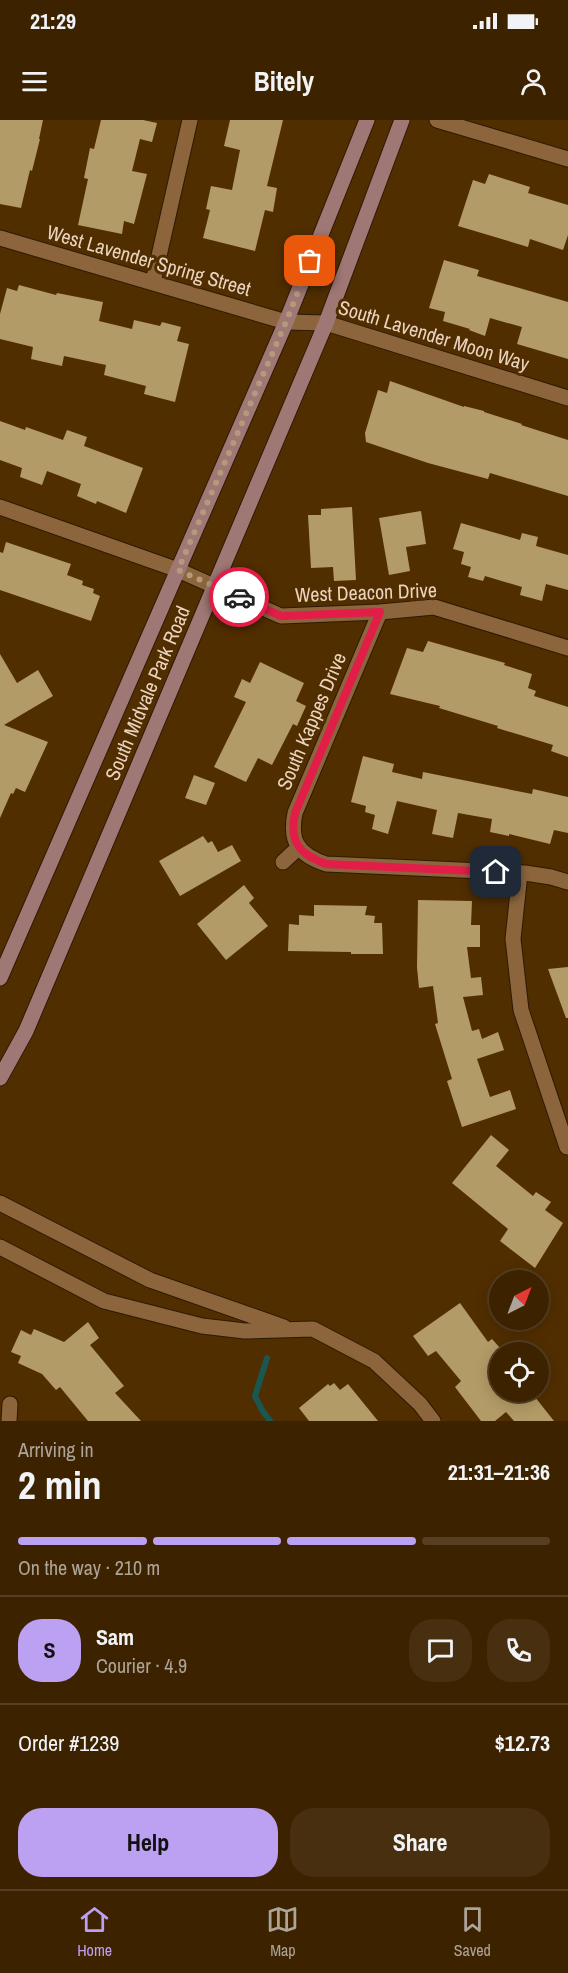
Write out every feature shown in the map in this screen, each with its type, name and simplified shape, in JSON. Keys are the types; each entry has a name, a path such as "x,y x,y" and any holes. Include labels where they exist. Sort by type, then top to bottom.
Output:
{"main road":[{"name":"South Midvale Park Road","path":"0,978 286,322 367,120"},
{"name":"South Midvale Park Road","path":"0,1078 26,1031 326,323 402,120"}],"street":[{"path":"153,282 190,120"},
{"path":"437,120 568,159"},
{"name":"West Lavender Spring Street","path":"0,238 286,322"},
{"name":"South Lavender Moon Way","path":"286,322 326,323 568,399"},
{"name":"West Deacon Drive","path":"0,507 178,570 281,616 380,612 434,607 568,648"},
{"name":"South Kappes Drive","path":"299,847 295,843 292,828 295,813 380,612"},
{"path":"283,862 299,847 314,859 326,864 520,873 568,882"},
{"path":"520,873 513,939 521,1010 567,1147"},
{"path":"0,1203 150,1280 293,1330"},
{"path":"0,1247 104,1301 202,1326 245,1331 313,1329 374,1361 420,1404 434,1421"},
{"path":"9,1421 10,1404"}],"building":[{"path":"0,120 43,120 21,208 0,204"},
{"path":"101,120 143,120 157,123 152,142 140,139 132,171 147,174 134,224 124,221 122,234 78,225 88,179 84,178 90,148 94,149"},
{"path":"230,120 283,120 267,186 277,188 273,212 265,210 255,251 203,238 210,210 206,209 211,186 232,190 240,150 224,146"},
{"path":"489,174 530,187 528,193 568,205 568,235 563,250 530,239 528,247 458,226 473,180 485,184"},
{"path":"444,260 479,270 477,276 568,302 568,359 517,344 522,327 490,318 485,336 443,321 445,312 429,308"},
{"path":"19,285 56,295 57,293 103,302 99,321 132,329 134,320 160,326 162,322 181,327 177,341 189,344 175,402 144,394 146,386 104,375 106,365 64,356 62,366 31,359 33,347 0,339 0,314 7,288 17,291"},
{"path":"390,381 568,440 568,496 490,473 488,479 428,463 366,442 365,433 378,390 387,393"},
{"path":"0,421 63,440 67,430 87,437 84,446 143,468 126,513 97,501 96,504 77,496 81,484 47,471 42,485 20,477 22,468 0,460"},
{"path":"352,507 356,580 334,581 333,567 311,568 308,515 321,515 321,509"},
{"path":"421,511 426,544 406,547 410,571 389,575 379,518"},
{"path":"461,523 520,540 522,533 538,537 536,546 568,555 568,590 546,584 542,601 520,595 522,587 485,576 483,581 468,577 471,567 461,564 464,552 453,549"},
{"path":"6,542 71,564 67,575 83,581 82,585 94,589 93,593 100,596 91,621 0,590 0,552 3,553"},
{"path":"428,641 505,663 504,665 532,674 528,688 536,691 534,696 568,707 568,757 551,751 553,745 439,708 440,706 390,694 407,648 423,652"},
{"path":"0,654 17,683 38,670 53,696 4,725 48,742 25,792 16,788 13,794 11,793 0,818"},
{"path":"260,662 304,683 296,701 306,706 297,726 293,724 272,765 258,758 246,782 214,767 246,702 234,697 242,679 250,683"},
{"path":"363,756 394,764 392,772 422,779 423,772 532,794 533,789 568,797 568,833 554,830 550,844 490,832 492,819 458,813 453,838 432,834 437,810 397,801 388,834 372,829 375,815 365,812 366,806 351,802"},
{"path":"194,775 215,783 206,805 185,798"},
{"path":"203,836 208,843 212,841 218,852 232,845 241,861 180,896 159,861"},
{"path":"244,885 254,898 249,903 268,926 226,960 197,924"},
{"path":"418,900 472,901 471,925 480,925 480,947 467,947 471,978 481,977 483,995 463,997 472,1031 479,1029 482,1039 498,1032 504,1050 477,1059 490,1097 510,1090 516,1109 462,1127 447,1081 452,1079 435,1024 438,1023 433,986 419,988"},
{"path":"314,905 367,906 365,915 375,916 374,923 382,923 383,954 288,951 289,924 299,925 299,915 314,916"},
{"path":"568,967 568,1018 566,1018 548,969"},
{"path":"491,1135 509,1150 496,1166 533,1196 536,1192 551,1202 545,1210 563,1223 535,1268 500,1241 508,1229 452,1183"},
{"path":"460,1303 488,1342 492,1339 495,1342 489,1342 489,1402 539,1402 554,1421 514,1421 506,1412 495,1421 481,1421 455,1387 461,1381 436,1351 428,1356 413,1336"},
{"path":"88,1322 99,1338 90,1345 124,1386 115,1393 141,1421 88,1421 60,1387 56,1390 42,1374 18,1363 21,1356 11,1352 21,1330 31,1335 34,1329 64,1342"},
{"path":"334,1383 340,1390 348,1384 378,1421 309,1421 299,1408 328,1384 330,1386"}],"waterway":[{"path":"267,1358 255,1396 270,1421"}],"way so far":[{"path":"239,597 178,570 286,322 310,261"}],"route":[{"path":"239,597 281,616 380,612 295,813 292,828 295,843 305,853 326,864 496,872"}]}
